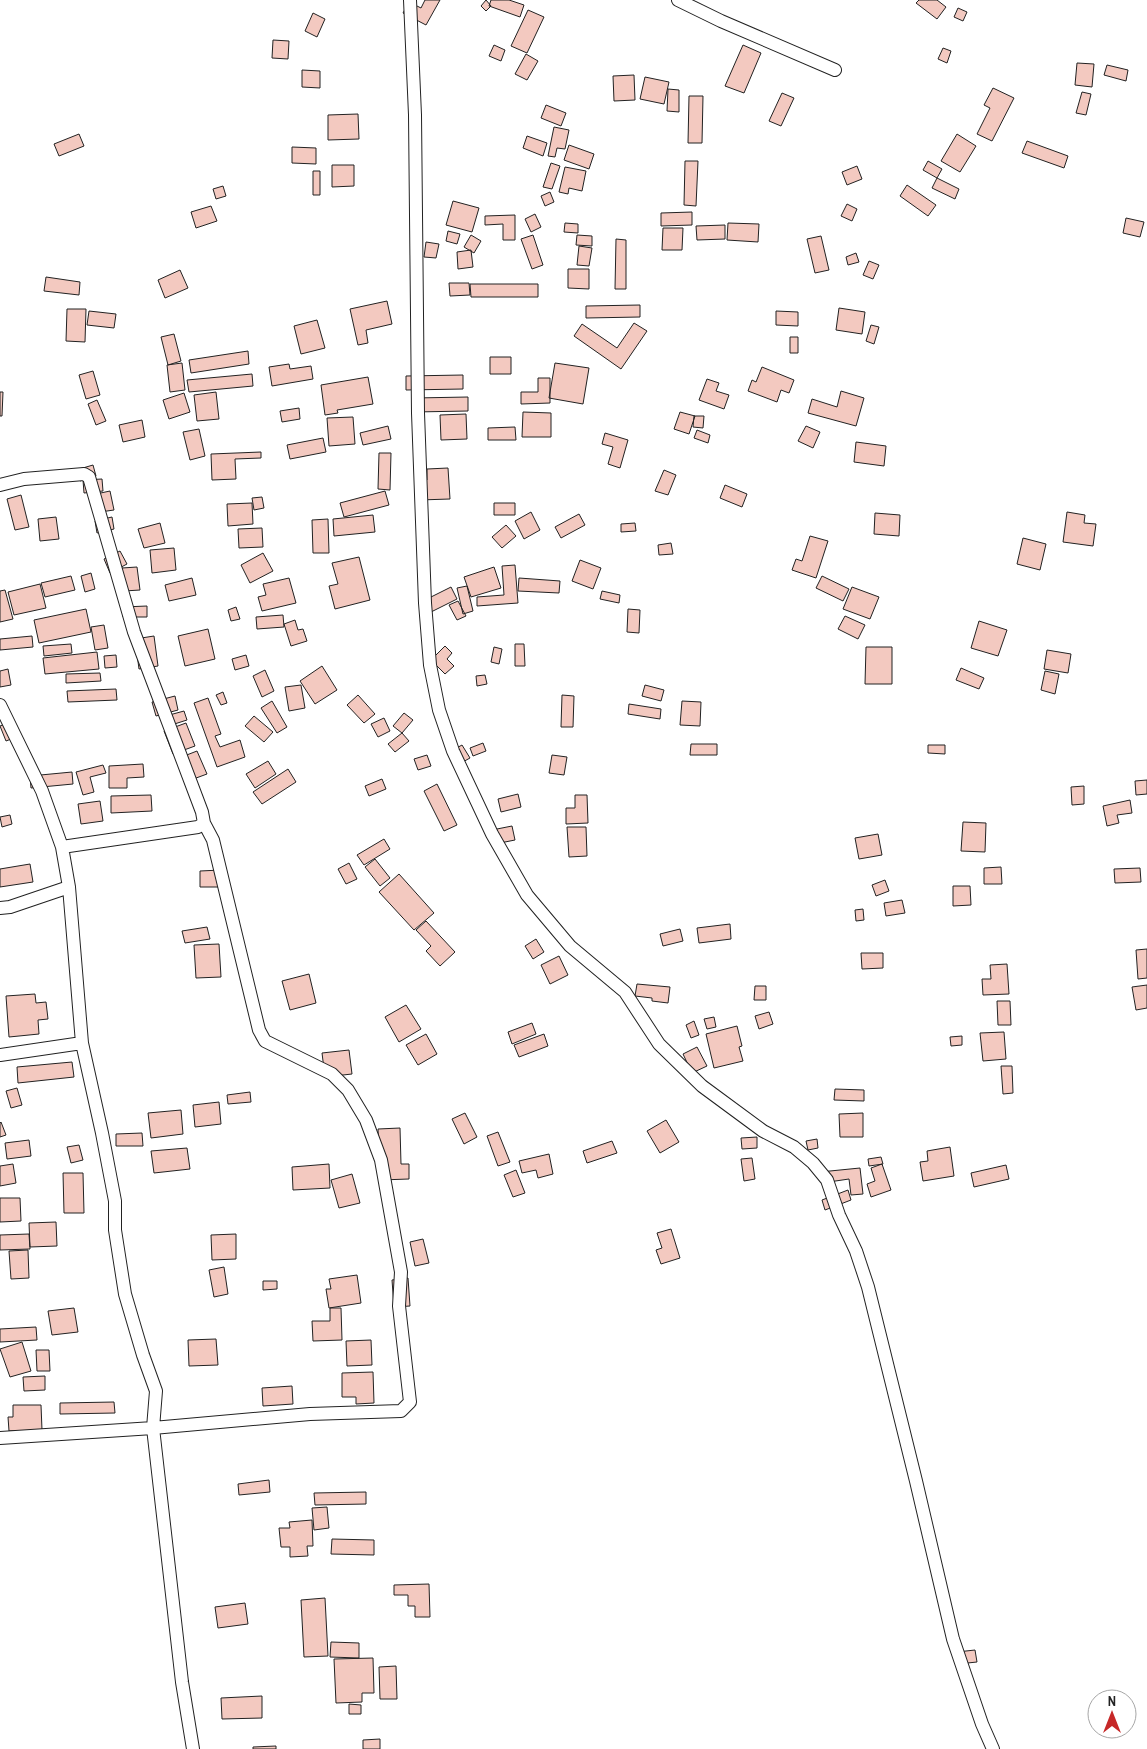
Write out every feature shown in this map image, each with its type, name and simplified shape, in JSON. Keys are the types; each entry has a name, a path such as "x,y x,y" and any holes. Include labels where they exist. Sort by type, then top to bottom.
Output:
{"street":[{"path":"410,0 415,116 418,413 425,594 430,665 438,710 453,750 492,834 527,895 570,946 625,992 659,1044 702,1086 762,1131 794,1147 813,1163 826,1180 856,1251 868,1287 953,1639 982,1724 993,1749"},
{"path":"678,0 721,21 835,70"},
{"path":"0,485 24,479 84,474 90,476 134,632 202,812 204,824 213,840 259,1030 265,1041 332,1074 348,1090 366,1120 381,1160 400,1272 399,1306 410,1402 401,1411 310,1414 153,1428 0,1438"},
{"path":"0,705 42,791 62,847 69,887 82,1043 115,1201 115,1230 125,1294 156,1391 153,1428 182,1682 193,1749"},
{"path":"62,847 198,827 204,824"},
{"path":"0,908 10,907 69,887"},
{"path":"0,1055 82,1043"}],"building":[{"path":"425,0 440,0 426,25 403,13 409,2 421,8"},
{"path":"486,0 491,6 486,11 481,6"},
{"path":"491,0 509,0 524,5 520,17 489,6"},
{"path":"919,0 937,0 946,7 937,19 916,3"},
{"path":"958,8 967,12 963,21 954,17"},
{"path":"528,10 544,17 527,53 511,46"},
{"path":"313,13 325,19 317,37 305,31"},
{"path":"273,40 289,41 288,59 272,58"},
{"path":"494,45 505,50 501,61 489,56"},
{"path":"743,45 761,53 744,93 725,86"},
{"path":"943,48 951,51 947,63 938,59"},
{"path":"526,54 538,61 527,80 515,74"},
{"path":"1077,63 1094,64 1092,87 1075,85"},
{"path":"1107,65 1128,70 1126,81 1104,75"},
{"path":"302,70 320,71 320,88 302,87"},
{"path":"634,75 635,100 614,101 613,76"},
{"path":"645,77 669,82 664,104 640,99"},
{"path":"993,88 1014,98 992,141 977,134 990,108 984,105"},
{"path":"668,89 679,90 679,112 667,111"},
{"path":"1082,92 1091,94 1086,115 1076,113"},
{"path":"782,93 794,98 781,126 769,121"},
{"path":"689,96 703,96 702,143 688,143"},
{"path":"546,105 566,113 561,126 541,118"},
{"path":"358,114 359,139 328,140 328,115"},
{"path":"554,127 569,130 565,149 557,148 555,157 548,156"},
{"path":"79,134 84,146 59,156 54,144"},
{"path":"957,134 976,146 960,172 941,161"},
{"path":"527,136 547,143 543,156 523,148"},
{"path":"1027,141 1068,156 1064,168 1022,153"},
{"path":"569,145 594,154 589,169 564,160"},
{"path":"292,147 316,148 316,164 292,163"},
{"path":"685,161 698,161 696,206 684,205"},
{"path":"928,161 942,169 937,178 923,170"},
{"path":"551,163 560,166 552,189 543,187"},
{"path":"332,165 354,165 354,186 332,187"},
{"path":"857,166 862,179 847,185 842,172"},
{"path":"565,167 586,171 582,191 569,188 568,194 559,192"},
{"path":"313,171 320,171 320,195 313,195"},
{"path":"937,178 959,189 955,199 932,188"},
{"path":"907,185 936,205 928,216 900,196"},
{"path":"223,186 226,196 216,199 213,189"},
{"path":"550,192 554,202 545,206 541,196"},
{"path":"453,201 479,208 472,232 446,225"},
{"path":"847,204 857,209 852,221 841,216"},
{"path":"211,206 217,221 196,228 191,212"},
{"path":"692,212 692,225 661,226 661,213"},
{"path":"535,214 541,227 531,232 525,219"},
{"path":"515,215 515,240 503,240 503,224 485,225 485,216"},
{"path":"1126,218 1144,222 1140,237 1123,233"},
{"path":"565,223 578,224 578,233 564,232"},
{"path":"728,223 759,224 758,242 727,240"},
{"path":"725,225 725,239 697,240 696,226"},
{"path":"663,228 683,228 682,250 662,250"},
{"path":"448,231 460,234 457,244 446,241"},
{"path":"471,235 481,241 474,253 464,247"},
{"path":"533,235 543,265 532,269 521,239"},
{"path":"577,235 592,236 592,246 576,245"},
{"path":"821,236 829,270 815,273 807,239"},
{"path":"616,239 626,240 626,289 615,289"},
{"path":"426,242 439,244 436,258 424,257"},
{"path":"579,246 592,248 589,266 577,265"},
{"path":"471,250 473,267 458,269 457,252"},
{"path":"856,253 859,262 848,265 846,257"},
{"path":"869,261 879,265 873,279 863,275"},
{"path":"568,269 589,269 589,289 568,288"},
{"path":"180,270 188,288 165,298 158,280"},
{"path":"46,277 80,282 79,295 44,291"},
{"path":"449,283 469,283 470,295 450,296"},
{"path":"470,284 538,284 538,297 471,297"},
{"path":"387,301 392,324 366,330 368,343 358,345 350,309"},
{"path":"640,305 640,317 586,318 586,306"},
{"path":"839,308 865,312 862,334 836,330"},
{"path":"67,309 86,309 85,342 66,341"},
{"path":"89,311 116,314 114,328 87,325"},
{"path":"776,311 798,312 798,326 776,325"},
{"path":"317,320 325,348 301,354 294,326"},
{"path":"634,323 647,331 621,369 574,336 582,324 617,348"},
{"path":"871,325 879,327 874,344 866,341"},
{"path":"174,334 181,361 168,365 161,337"},
{"path":"790,337 798,337 798,353 790,353"},
{"path":"248,351 249,364 191,373 189,360"},
{"path":"490,357 511,357 511,374 490,374"},
{"path":"182,363 185,390 170,392 167,365"},
{"path":"555,363 589,368 583,404 549,398"},
{"path":"289,364 290,369 311,366 313,379 272,386 269,367"},
{"path":"762,367 794,380 789,393 781,390 777,402 748,391 752,380 756,382"},
{"path":"93,371 100,395 86,399 79,375"},
{"path":"252,374 253,386 189,392 187,380"},
{"path":"463,375 463,389 406,390 406,376"},
{"path":"368,377 373,404 337,410 338,413 325,415 321,385"},
{"path":"538,378 550,378 550,403 521,404 521,392 538,392"},
{"path":"707,379 719,383 716,391 729,395 724,409 699,400"},
{"path":"841,391 864,398 856,426 808,413 812,399 837,407"},
{"path":"0,392 3,392 2,416 0,416"},
{"path":"216,392 219,419 197,421 194,395"},
{"path":"184,393 190,412 169,419 163,400"},
{"path":"468,397 468,411 414,412 414,398"},
{"path":"97,400 106,421 96,425 88,404"},
{"path":"299,408 300,419 282,422 280,411"},
{"path":"523,412 551,413 551,437 522,437"},
{"path":"680,412 695,416 689,434 674,429"},
{"path":"466,414 467,439 441,440 440,415"},
{"path":"694,416 704,416 703,428 693,427"},
{"path":"353,417 355,444 329,446 327,418"},
{"path":"142,420 145,437 123,442 119,425"},
{"path":"388,426 391,439 363,445 360,433"},
{"path":"806,426 820,432 813,448 798,441"},
{"path":"515,427 516,440 488,440 488,428"},
{"path":"199,429 205,456 190,460 183,432"},
{"path":"697,430 710,435 708,443 694,438"},
{"path":"605,433 628,440 620,468 608,464 613,447 602,444"},
{"path":"323,438 326,452 290,459 287,445"},
{"path":"856,442 886,446 884,466 854,462"},
{"path":"261,452 261,458 235,459 236,479 212,480 211,454"},
{"path":"379,453 391,453 390,490 378,489"},
{"path":"93,465 96,476 80,481 76,470"},
{"path":"448,468 450,499 419,500 418,480 427,480 427,469"},
{"path":"664,470 676,475 668,495 655,491"},
{"path":"102,479 103,491 84,493 83,480"},
{"path":"725,485 747,494 742,507 720,498"},
{"path":"110,491 114,510 100,512 96,494"},
{"path":"385,491 389,505 344,517 340,503"},
{"path":"21,495 29,527 15,530 7,499"},
{"path":"262,497 264,508 254,510 252,498"},
{"path":"252,503 253,524 228,526 227,504"},
{"path":"494,503 515,503 515,515 494,515"},
{"path":"531,512 540,530 524,539 515,521"},
{"path":"1067,512 1085,515 1084,523 1096,524 1093,546 1063,542"},
{"path":"875,513 900,515 899,536 874,534"},
{"path":"579,514 585,525 561,538 555,527"},
{"path":"373,515 375,532 334,536 333,519"},
{"path":"56,517 59,539 40,541 38,519"},
{"path":"112,517 114,529 97,533 95,521"},
{"path":"328,519 329,553 313,553 312,520"},
{"path":"160,523 165,543 144,548 138,529"},
{"path":"635,523 636,531 621,532 621,524"},
{"path":"506,525 516,536 502,548 492,537"},
{"path":"262,528 263,547 239,548 238,529"},
{"path":"810,536 828,541 816,578 792,570 796,559 802,561"},
{"path":"1023,538 1046,544 1040,570 1017,564"},
{"path":"671,543 673,554 659,555 658,545"},
{"path":"174,548 176,570 152,573 150,550"},
{"path":"120,551 127,564 110,573 104,559"},
{"path":"263,553 273,571 250,583 241,565"},
{"path":"359,557 370,600 335,609 329,586 338,584 332,563"},
{"path":"580,560 601,568 593,589 572,581"},
{"path":"515,565 518,603 477,606 477,597 504,595 502,566"},
{"path":"137,567 140,590 124,591 122,568"},
{"path":"494,567 501,588 471,597 464,577"},
{"path":"91,573 95,589 85,592 81,576"},
{"path":"71,576 75,590 45,597 41,583"},
{"path":"822,576 849,589 843,601 816,588"},
{"path":"192,578 196,595 169,601 165,585"},
{"path":"289,578 296,603 262,611 258,597 266,595 263,584"},
{"path":"519,578 560,581 559,593 518,591"},
{"path":"40,584 46,608 14,615 8,592"},
{"path":"467,586 473,611 463,614 457,588"},
{"path":"451,587 457,599 431,612 425,600"},
{"path":"852,587 879,597 870,619 843,609"},
{"path":"5,590 13,619 0,622 0,591"},
{"path":"602,591 620,595 619,603 600,599"},
{"path":"458,601 466,616 457,620 449,605"},
{"path":"147,606 147,617 123,617 123,607"},
{"path":"236,607 240,619 231,621 228,610"},
{"path":"86,609 91,632 39,643 34,620"},
{"path":"628,609 640,610 639,633 627,632"},
{"path":"283,615 284,627 257,629 256,617"},
{"path":"845,616 865,625 858,639 838,629"},
{"path":"295,620 298,630 303,629 307,641 291,646 284,624"},
{"path":"979,621 1007,630 998,656 971,648"},
{"path":"104,625 108,648 95,650 91,627"},
{"path":"208,629 215,659 185,666 178,636"},
{"path":"32,636 33,647 0,650 0,639"},
{"path":"154,636 158,666 139,669 135,639"},
{"path":"71,644 72,653 44,656 43,646"},
{"path":"515,644 524,644 525,666 515,666"},
{"path":"445,646 452,653 447,659 454,666 445,674 431,660"},
{"path":"494,647 502,649 499,664 491,662"},
{"path":"866,647 892,647 892,684 865,684"},
{"path":"1047,650 1071,654 1068,673 1044,669"},
{"path":"97,652 99,669 45,674 43,658"},
{"path":"116,655 117,667 105,668 104,656"},
{"path":"246,655 249,666 235,670 232,659"},
{"path":"322,666 337,690 315,704 300,681"},
{"path":"961,668 984,678 979,689 956,680"},
{"path":"8,669 11,685 0,687 0,671"},
{"path":"265,670 274,691 262,697 253,676"},
{"path":"1045,671 1059,674 1055,694 1041,690"},
{"path":"100,673 101,681 66,683 66,674"},
{"path":"485,675 487,684 477,686 476,676"},
{"path":"301,685 305,708 289,711 285,687"},
{"path":"645,685 664,690 661,701 642,696"},
{"path":"116,689 117,700 68,702 67,691"},
{"path":"223,692 227,703 221,705 216,695"},
{"path":"358,695 375,714 364,723 347,705"},
{"path":"562,695 574,696 573,727 561,727"},
{"path":"175,696 178,710 156,716 152,702"},
{"path":"208,698 221,734 215,736 220,747 240,740 245,757 217,767 194,703"},
{"path":"272,701 287,727 277,733 261,708"},
{"path":"682,701 701,702 700,726 680,725"},
{"path":"629,704 661,709 660,719 628,714"},
{"path":"184,711 187,720 165,727 162,717"},
{"path":"404,713 413,720 402,733 393,726"},
{"path":"254,716 273,732 264,742 245,726"},
{"path":"384,718 390,731 378,737 371,724"},
{"path":"13,721 19,736 6,741 0,726"},
{"path":"186,723 195,746 173,754 164,731"},
{"path":"402,733 409,741 395,752 388,744"},
{"path":"483,743 486,751 473,756 470,748"},
{"path":"691,744 717,744 717,755 690,755"},
{"path":"462,745 470,758 461,763 453,750"},
{"path":"928,745 945,745 945,754 928,753"},
{"path":"197,751 207,774 188,781 179,758"},
{"path":"427,755 431,766 418,770 414,759"},
{"path":"552,755 567,757 564,775 549,773"},
{"path":"268,761 276,774 255,788 246,774"},
{"path":"143,764 144,777 127,778 127,788 109,788 109,766"},
{"path":"103,765 106,773 90,777 94,792 83,795 76,772"},
{"path":"288,769 296,782 262,804 253,792"},
{"path":"72,772 73,784 31,788 30,776"},
{"path":"382,779 386,789 369,796 365,786"},
{"path":"1147,780 1147,794 1136,795 1135,781"},
{"path":"437,784 457,825 444,831 424,791"},
{"path":"1084,786 1084,804 1072,805 1071,787"},
{"path":"518,794 521,807 501,812 498,799"},
{"path":"151,795 152,811 111,813 111,796"},
{"path":"575,795 587,795 588,823 566,824 566,808 575,808"},
{"path":"1130,800 1132,813 1117,815 1119,823 1107,826 1103,806"},
{"path":"100,801 103,821 81,824 78,804"},
{"path":"10,815 12,824 2,827 0,817"},
{"path":"963,822 986,823 985,852 961,851"},
{"path":"512,826 515,840 495,844 492,830"},
{"path":"567,827 586,827 587,856 569,857"},
{"path":"878,834 882,855 859,859 855,838"},
{"path":"384,839 390,849 364,865 357,855"},
{"path":"375,859 390,878 380,886 365,867"},
{"path":"349,863 357,879 346,884 338,869"},
{"path":"30,864 33,882 0,887 0,869"},
{"path":"1001,867 1002,884 984,884 984,868"},
{"path":"1140,868 1141,882 1115,883 1114,869"},
{"path":"221,870 222,887 200,887 200,871"},
{"path":"399,874 434,913 414,930 379,892"},
{"path":"885,880 889,891 876,896 872,885"},
{"path":"953,886 970,886 971,905 953,906"},
{"path":"902,900 905,913 886,916 884,903"},
{"path":"863,909 864,920 856,921 855,910"},
{"path":"426,921 455,952 440,966 426,951 431,946 416,930"},
{"path":"730,924 731,939 699,943 697,928"},
{"path":"207,927 210,939 185,943 182,931"},
{"path":"680,929 683,941 663,946 660,934"},
{"path":"536,939 544,952 533,959 525,946"},
{"path":"219,944 221,977 196,978 194,945"},
{"path":"1147,949 1147,978 1138,979 1136,950"},
{"path":"861,953 883,953 883,968 862,969"},
{"path":"559,956 568,975 550,984 541,965"},
{"path":"1007,964 1009,994 983,995 982,979 991,979 990,965"},
{"path":"309,974 316,1003 290,1010 282,981"},
{"path":"637,984 670,987 668,1003 652,1001 652,998 635,996"},
{"path":"1147,985 1147,1008 1136,1010 1132,987"},
{"path":"755,986 766,986 766,1000 754,1000"},
{"path":"35,994 36,1003 46,1002 48,1019 38,1020 39,1034 9,1037 6,996"},
{"path":"997,1001 1010,1001 1011,1025 998,1025"},
{"path":"406,1005 421,1029 399,1042 385,1017"},
{"path":"769,1012 773,1024 759,1029 755,1016"},
{"path":"714,1017 716,1027 707,1029 704,1019"},
{"path":"694,1021 699,1035 691,1038 686,1025"},
{"path":"532,1023 536,1034 512,1044 508,1032"},
{"path":"737,1026 742,1046 739,1047 743,1061 714,1068 706,1034"},
{"path":"1004,1032 1006,1059 983,1061 980,1033"},
{"path":"426,1034 437,1054 418,1065 406,1045"},
{"path":"544,1034 548,1046 519,1057 514,1045"},
{"path":"962,1036 962,1045 951,1046 950,1037"},
{"path":"697,1047 707,1066 692,1073 683,1054"},
{"path":"349,1050 352,1074 325,1077 322,1053"},
{"path":"72,1062 74,1077 18,1083 17,1067"},
{"path":"1001,1066 1012,1066 1013,1093 1003,1094"},
{"path":"17,1088 22,1105 11,1108 6,1091"},
{"path":"835,1089 864,1090 864,1101 834,1100"},
{"path":"250,1092 251,1102 228,1104 227,1095"},
{"path":"219,1102 221,1124 195,1127 193,1105"},
{"path":"181,1110 183,1134 151,1138 148,1113"},
{"path":"465,1113 477,1137 464,1144 452,1119"},
{"path":"863,1113 863,1137 840,1137 839,1114"},
{"path":"666,1120 679,1142 660,1153 647,1131"},
{"path":"0,1123 6,1135 0,1137"},
{"path":"400,1128 401,1164 409,1164 409,1179 380,1180 378,1129"},
{"path":"498,1132 510,1162 498,1166 487,1136"},
{"path":"142,1133 143,1146 116,1146 116,1134"},
{"path":"757,1137 757,1148 742,1149 741,1138"},
{"path":"817,1139 818,1148 808,1150 806,1141"},
{"path":"29,1140 31,1156 7,1159 5,1143"},
{"path":"612,1141 617,1153 587,1163 583,1151"},
{"path":"79,1145 83,1160 71,1163 67,1147"},
{"path":"950,1147 954,1176 923,1181 920,1162 928,1161 927,1151"},
{"path":"187,1148 190,1169 154,1173 151,1151"},
{"path":"549,1154 553,1174 538,1178 536,1170 522,1173 519,1161"},
{"path":"881,1157 883,1164 869,1166 868,1159"},
{"path":"752,1158 755,1179 744,1181 741,1159"},
{"path":"13,1164 16,1183 0,1186 0,1166"},
{"path":"329,1164 330,1188 293,1190 292,1167"},
{"path":"882,1164 891,1190 871,1197 867,1184 875,1181 871,1168"},
{"path":"1006,1165 1009,1179 974,1187 971,1173"},
{"path":"860,1168 863,1194 851,1195 849,1179 822,1183 820,1172"},
{"path":"516,1170 525,1193 513,1197 504,1175"},
{"path":"63,1173 83,1173 84,1213 64,1213"},
{"path":"352,1174 360,1203 339,1208 331,1180"},
{"path":"848,1190 851,1200 825,1210 822,1200"},
{"path":"0,1198 20,1198 21,1221 0,1222"},
{"path":"56,1222 57,1246 30,1247 29,1223"},
{"path":"671,1229 680,1258 661,1264 656,1250 662,1248 657,1233"},
{"path":"29,1234 30,1249 0,1250 0,1235"},
{"path":"236,1234 236,1259 212,1260 211,1235"},
{"path":"423,1239 429,1263 415,1266 410,1242"},
{"path":"28,1250 29,1278 11,1279 9,1251"},
{"path":"224,1267 228,1294 214,1297 209,1270"},
{"path":"357,1275 361,1303 329,1308 326,1289 331,1289 329,1279"},
{"path":"408,1278 410,1306 394,1307 392,1280"},
{"path":"263,1281 277,1281 277,1289 263,1290"},
{"path":"74,1308 78,1332 52,1335 48,1311"},
{"path":"330,1308 341,1308 342,1340 313,1341 312,1321 330,1321"},
{"path":"36,1327 37,1340 0,1342 0,1329"},
{"path":"216,1339 218,1365 189,1366 188,1340"},
{"path":"371,1340 372,1365 347,1366 346,1341"},
{"path":"22,1342 31,1371 10,1377 0,1349"},
{"path":"36,1350 49,1350 50,1371 37,1371"},
{"path":"373,1372 374,1403 356,1404 356,1397 342,1397 342,1373"},
{"path":"45,1376 45,1390 24,1391 23,1377"},
{"path":"292,1386 293,1404 263,1406 262,1388"},
{"path":"114,1402 115,1413 60,1414 60,1403"},
{"path":"13,1405 41,1405 42,1430 9,1431 8,1417 13,1417"},
{"path":"269,1480 270,1492 239,1495 238,1484"},
{"path":"366,1492 366,1504 315,1505 314,1493"},
{"path":"327,1507 329,1528 314,1530 312,1508"},
{"path":"312,1520 313,1546 307,1546 308,1556 290,1557 290,1547 281,1547 279,1528 290,1528 289,1522"},
{"path":"332,1539 374,1540 374,1555 331,1554"},
{"path":"429,1584 430,1617 415,1617 415,1606 408,1606 408,1595 394,1595 394,1585"},
{"path":"325,1598 328,1656 304,1657 301,1600"},
{"path":"245,1603 248,1624 218,1628 215,1607"},
{"path":"331,1642 359,1643 359,1658 330,1657"},
{"path":"975,1650 977,1662 958,1664 957,1652"},
{"path":"373,1658 374,1693 362,1693 362,1702 336,1703 334,1659"},
{"path":"396,1666 397,1699 380,1699 379,1667"},
{"path":"262,1696 262,1718 222,1719 221,1698"},
{"path":"349,1704 361,1705 361,1714 349,1714"},
{"path":"380,1739 380,1749 363,1749 363,1740"},
{"path":"276,1746 276,1749 253,1749 253,1747"}]}
